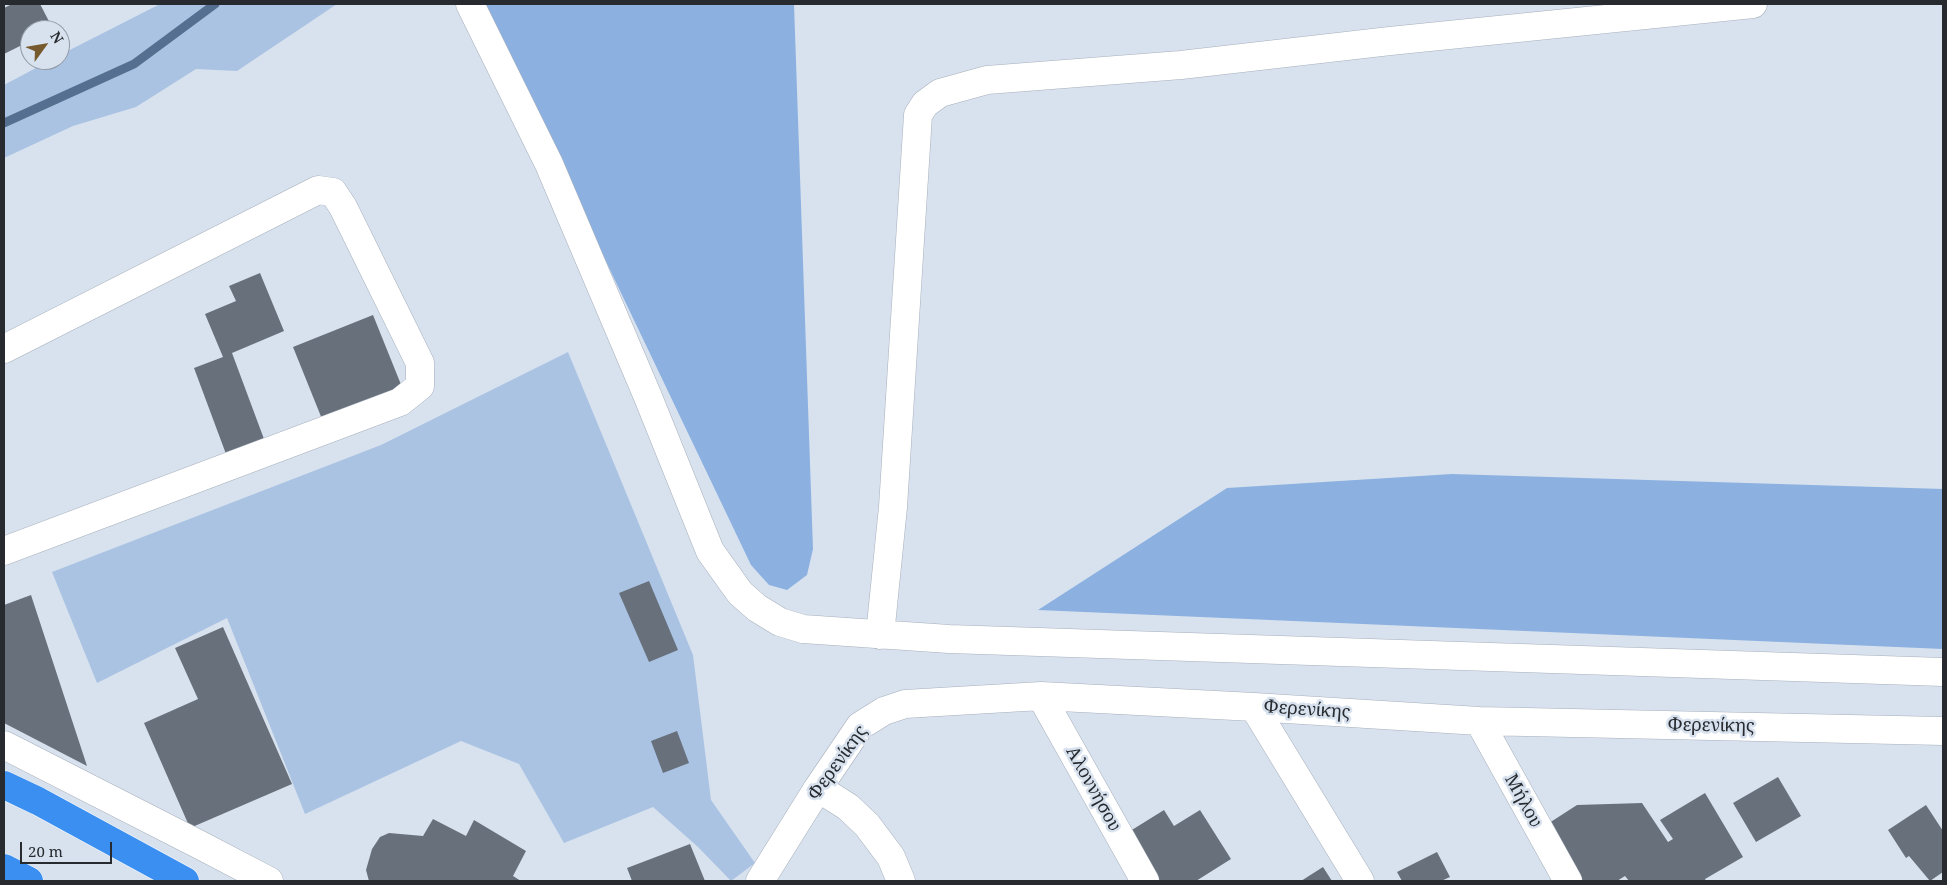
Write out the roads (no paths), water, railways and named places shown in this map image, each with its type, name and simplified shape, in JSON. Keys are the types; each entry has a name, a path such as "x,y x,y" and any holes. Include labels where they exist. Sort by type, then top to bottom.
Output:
{"highway":[{"path":"4,785 38,801 185,881"},
{"path":"4,868 29,881"}],"street":[{"path":"470,4 550,164 648,397 710,551 740,593 757,608 780,622 803,629 959,639 1943,672"},
{"path":"880,634 893,507 918,115 925,104 940,93 988,80 1181,65 1390,40 1753,4"},
{"path":"4,349 318,190 333,192 343,207 420,364 420,386 400,402 5,546"},
{"name":"Φερενίκης","path":"760,881 818,788 860,726 884,711 905,704 1041,696 1479,721 1943,730"},
{"name":"Αλοννήσου","path":"1041,696 1145,881"},
{"path":"1254,707 1360,881"},
{"name":"Μήλου","path":"1479,721 1568,881"},
{"path":"4,745 269,881"},
{"path":"818,788 848,807 868,824 891,857 901,881"}],"waterway":[{"path":"4,123 134,64 215,4"}]}
